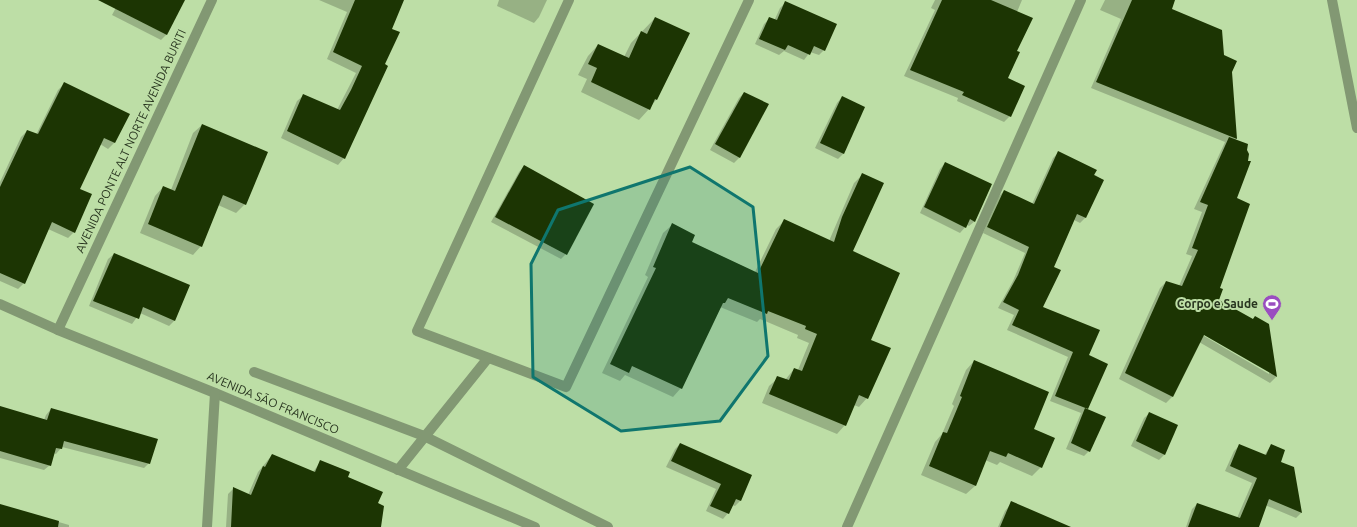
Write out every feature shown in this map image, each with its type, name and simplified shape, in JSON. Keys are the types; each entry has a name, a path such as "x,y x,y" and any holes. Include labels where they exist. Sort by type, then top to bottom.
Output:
{"street":[{"name":"AVENIDA PONTE ALT NORTE AVENIDA BURITI","path":"58,330 212,0"},
{"path":"569,0 417,331 566,387 749,0"},
{"path":"847,527 1081,0"},
{"path":"1332,0 1357,128"},
{"name":"AVENIDA SÃO FRANCISCO","path":"0,304 58,330 215,393 535,527"},
{"path":"398,470 488,358"},
{"path":"254,372 424,436 608,527"},
{"path":"207,527 215,393"}],"highlighted area":[{"path":"690,167 753,207 768,356 720,421 621,431 533,377 531,264 558,210"}],"building":[{"path":"98,0 185,0 167,35"},
{"path":"355,0 404,0 392,29 400,32 385,64 388,66 345,159 287,131 303,94 340,110 351,90 362,66 333,52"},
{"path":"942,0 991,0 1033,18 1017,51 1020,52 1008,78 1025,86 1011,117 962,95 964,92 910,70"},
{"path":"1132,0 1175,0 1172,9 1222,30 1224,55 1237,61 1232,72 1237,139 1096,82"},
{"path":"785,1 837,24 825,51 814,46 810,55 788,45 785,50 759,39 769,17 777,20"},
{"path":"655,17 690,33 657,100 655,99 650,110 591,82 597,68 588,64 598,44 629,58 641,31 647,34"},
{"path":"64,82 130,114 115,143 104,138 80,189 92,194 75,233 52,222 25,284 0,273 0,187 27,130 38,134"},
{"path":"744,92 769,104 740,158 715,144"},
{"path":"842,96 865,107 844,154 820,143"},
{"path":"202,124 268,152 246,205 223,195 202,247 148,224 163,186 175,191"},
{"path":"1229,137 1248,144 1248,161 1251,161 1237,198 1250,204 1220,288 1223,289 1219,300 1253,319 1255,316 1269,324 1277,377 1204,335 1173,397 1125,373 1166,281 1182,286 1198,250 1192,248 1208,205 1200,202"},
{"path":"1058,151 1097,170 1094,175 1104,180 1086,218 1077,214 1054,267 1061,270 1043,307 1100,330 1089,355 1108,364 1088,409 1055,396 1073,352 1012,325 1019,310 1003,302 1018,275 1029,247 987,227 1004,190 1034,204"},
{"path":"945,162 992,184 975,222 970,219 966,228 924,207"},
{"path":"524,165 594,204 567,255 495,217"},
{"path":"862,173 884,183 853,251 900,273 871,340 891,348 868,399 859,395 846,426 769,394 777,376 789,380 794,368 802,371 817,334 805,329 806,326 768,311 767,314 728,298 725,303 723,303 682,389 632,366 629,373 610,364 656,268 653,267 672,223 695,235 692,242 758,273 784,219 834,242 842,217"},
{"path":"114,253 190,285 175,321 143,307 139,319 93,301"},
{"path":"974,360 1049,392 1034,429 1055,438 1042,468 1008,453 1006,457 990,451 976,486 929,466 943,432 947,433 962,397 960,396"},
{"path":"0,406 47,420 51,408 158,439 150,464 64,441 62,449 56,448 51,466 0,451"},
{"path":"1085,408 1106,417 1090,452 1071,443"},
{"path":"1149,412 1178,425 1165,455 1136,441"},
{"path":"680,443 752,475 741,501 736,499 729,514 710,506 721,484 671,461"},
{"path":"1239,444 1266,455 1271,444 1285,450 1281,462 1294,467 1302,513 1269,499 1259,527 1188,527 1197,503 1240,518 1257,478 1230,466"},
{"path":"272,454 315,472 320,460 350,472 348,477 383,492 378,503 384,506 381,527 231,527 233,487 251,495 263,466 265,467"},
{"path":"1011,501 1071,527 1000,527"},
{"path":"0,504 59,521 58,527 0,527"}],"place":[{"name":"Corpo e Saude","path":"1272,321"}]}
